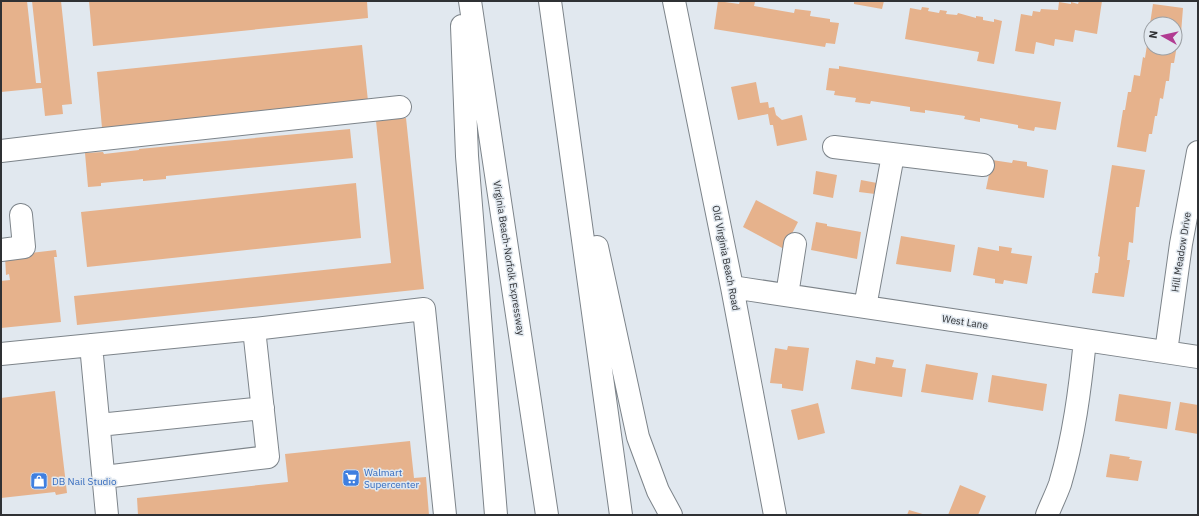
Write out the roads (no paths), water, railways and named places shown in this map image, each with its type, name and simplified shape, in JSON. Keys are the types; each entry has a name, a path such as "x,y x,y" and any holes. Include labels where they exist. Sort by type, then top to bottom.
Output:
{"main road":[{"path":"461,1 467,156 496,515"},
{"name":"Virginia Beach-Norfolk Expressway","path":"470,1 547,515"},
{"path":"550,1 621,515"},
{"name":"Old Virginia Beach Road","path":"674,1 732,287 775,515"},
{"path":"561,76 638,437 658,491 671,515"},
{"path":"11,150 400,107"},
{"path":"834,147 983,165"},
{"name":"Hill Meadow Drive","path":"1166,352 1181,244 1198,152"},
{"path":"865,307 893,155"},
{"path":"1,250 24,247 21,215"},
{"path":"787,295 795,244"},
{"name":"West Lane","path":"732,287 1198,357"},
{"path":"1,354 424,309 445,515"},
{"path":"104,478 268,456 254,328"},
{"path":"1047,515 1059,485 1071,440 1079,394 1085,340"},
{"path":"91,345 107,515"},
{"path":"99,425 263,408"}],"place":[{"name":"Walmart Supercenter","path":"351,478"},
{"name":"DB Nail Studio","path":"39,481"}]}
